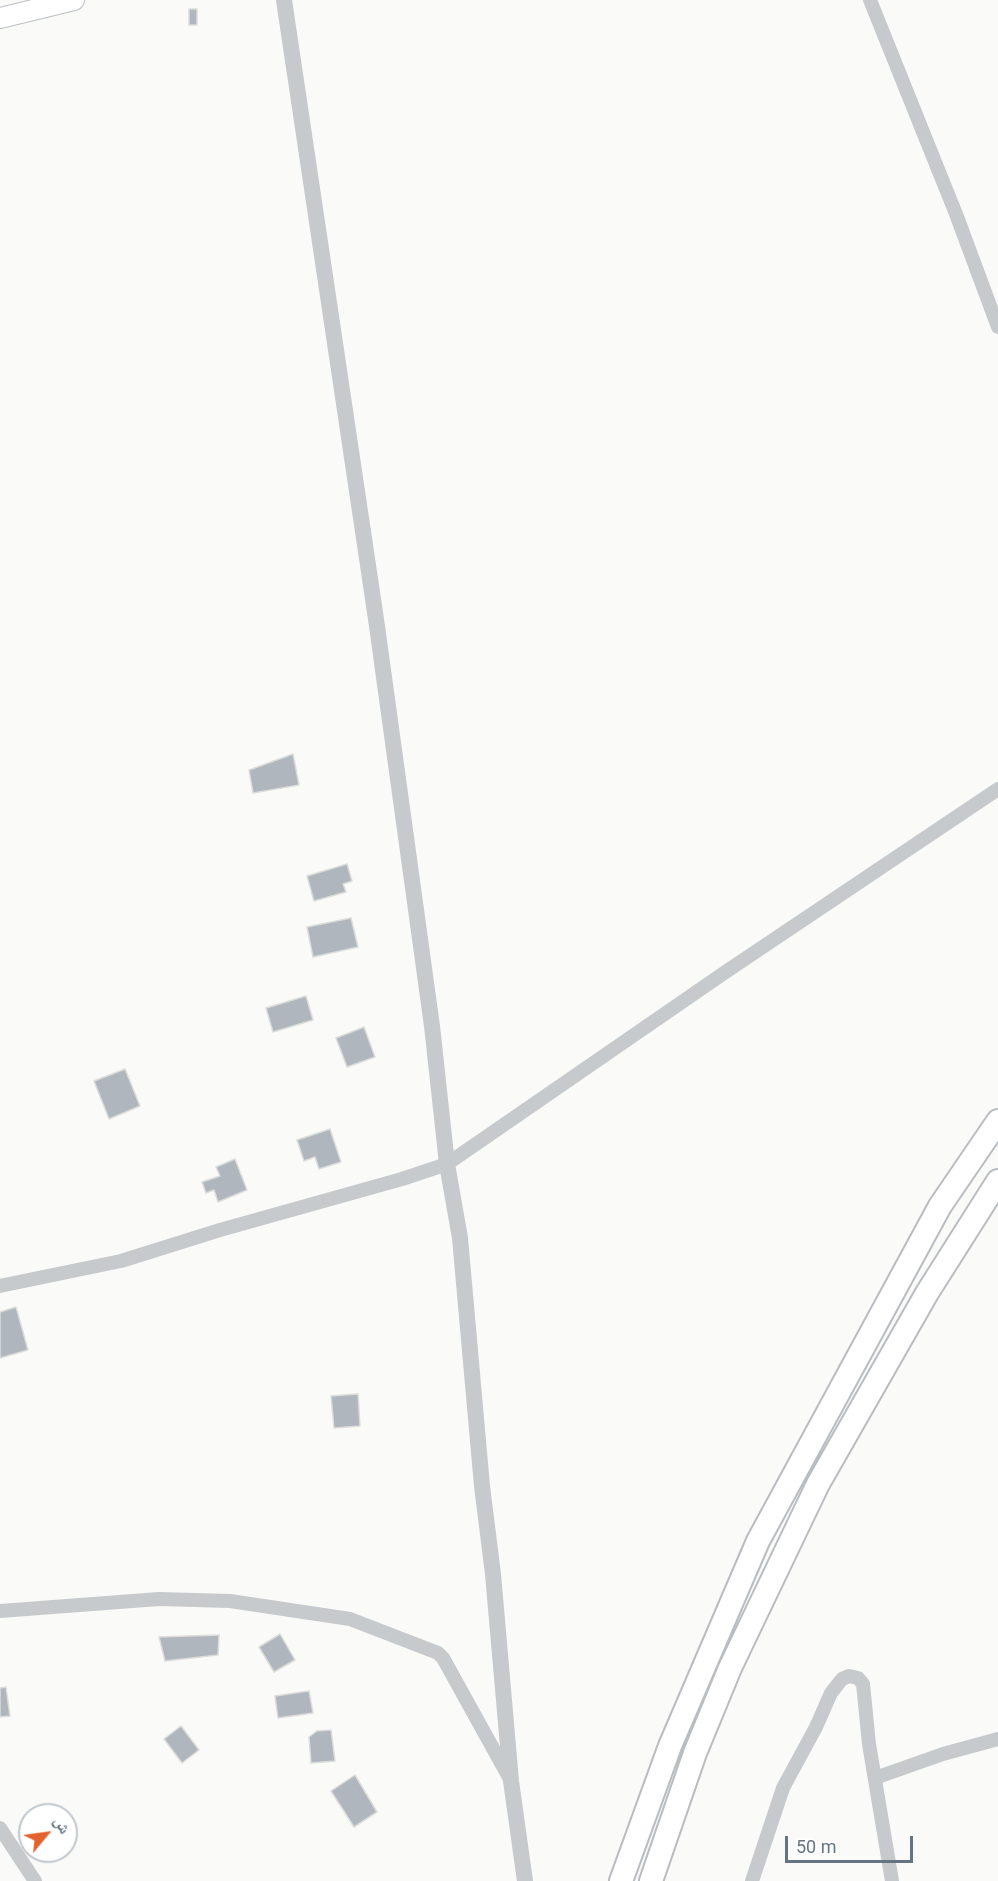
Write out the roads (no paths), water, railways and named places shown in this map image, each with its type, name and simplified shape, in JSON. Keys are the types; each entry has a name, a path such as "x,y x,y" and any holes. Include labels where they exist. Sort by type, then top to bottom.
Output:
{"highway":[{"path":"621,1881 670,1746 758,1541 940,1206 998,1121"},
{"path":"651,1881 695,1753 730,1668 818,1484 927,1293 998,1181"}],"main road":[{"path":"0,18 75,0"}],"street":[{"path":"284,0 378,631 432,1026 447,1164 461,1249 476,1428 493,1574 511,1781 525,1881"},
{"path":"870,0 956,214 998,327"},
{"path":"0,1286 121,1261 447,1164 724,973 998,789"},
{"path":"0,1611 159,1599 230,1601 350,1619 438,1653 443,1658 511,1781"},
{"path":"752,1881 783,1788 816,1727 831,1693 842,1680 849,1676 858,1678 863,1684 869,1744 892,1881"},
{"path":"875,1778 943,1754 998,1739"},
{"path":"0,1828 33,1880"}]}
